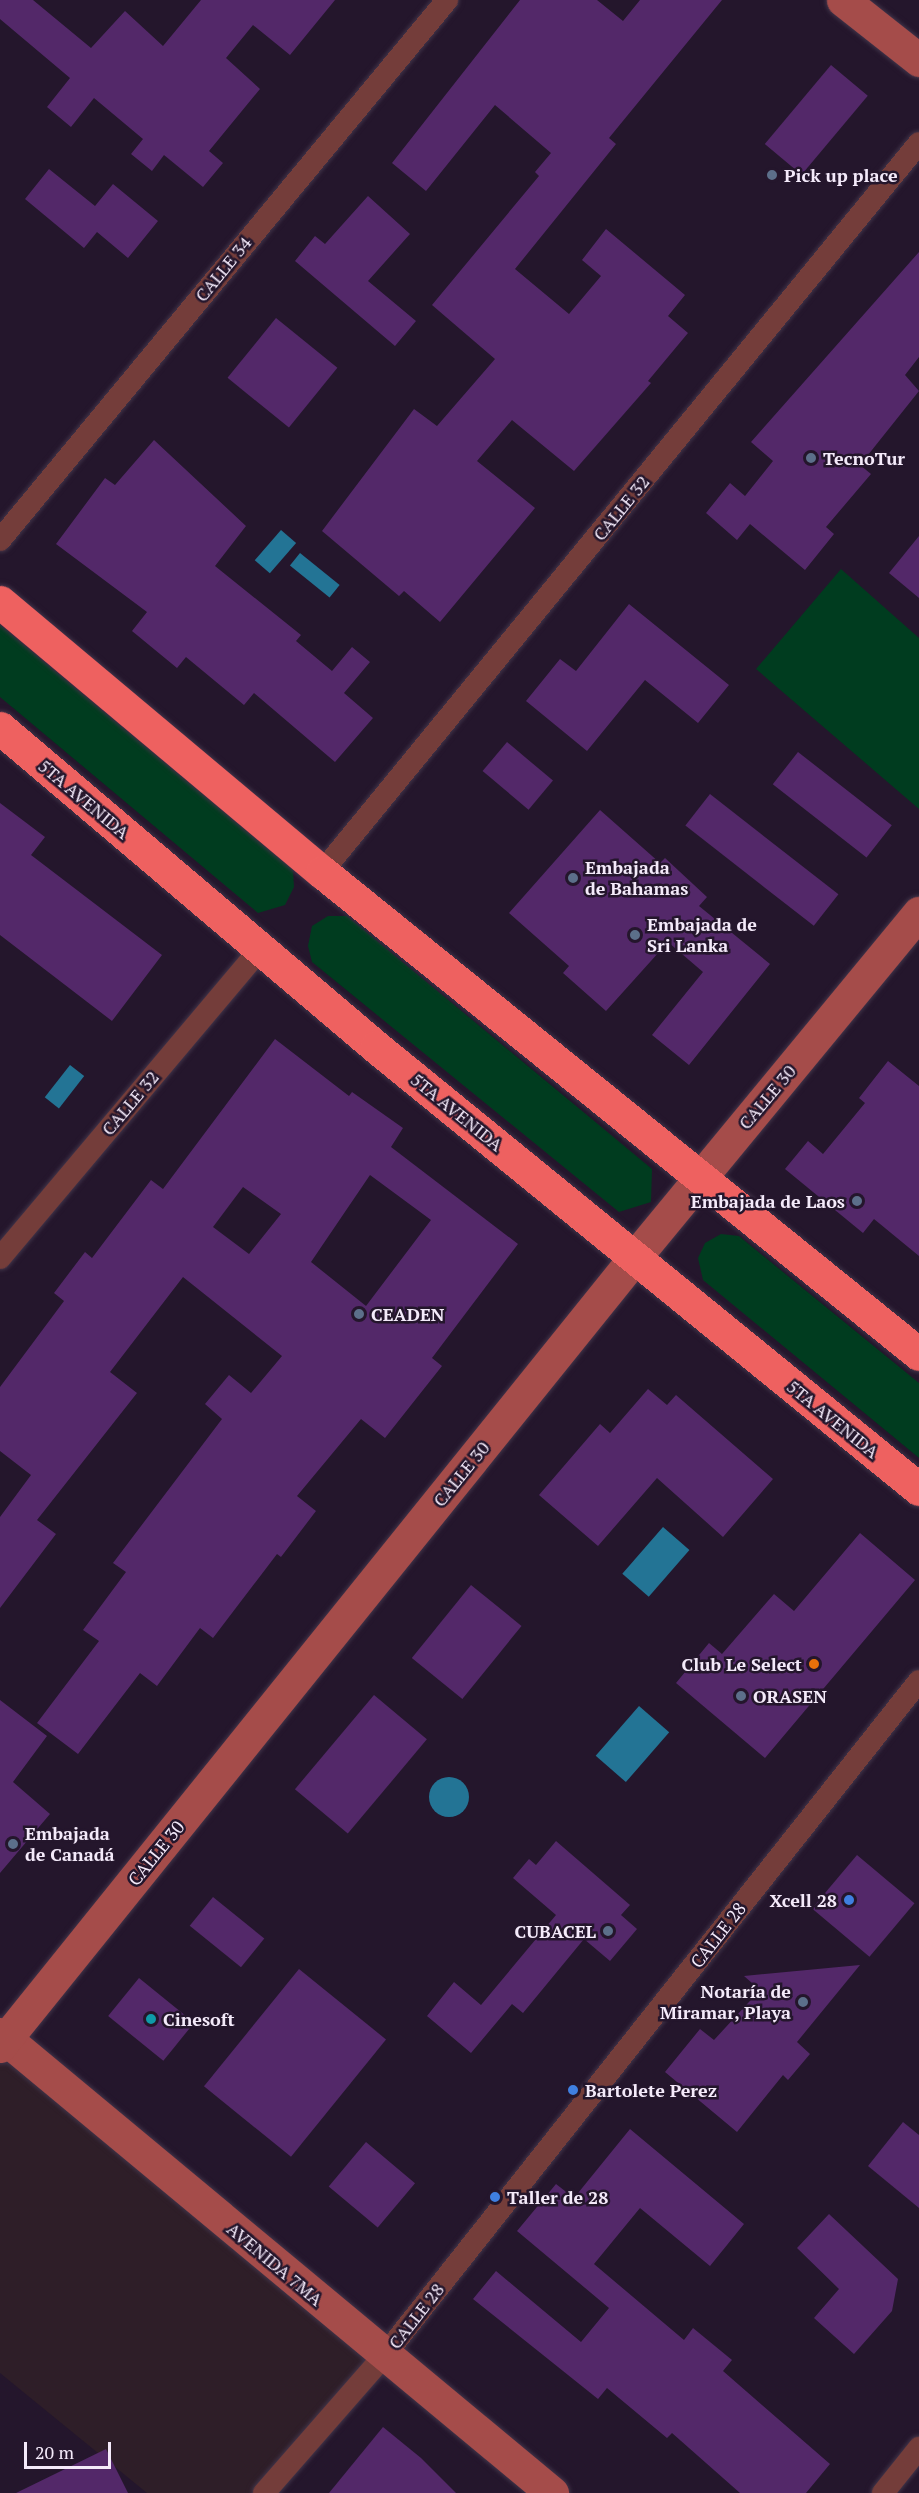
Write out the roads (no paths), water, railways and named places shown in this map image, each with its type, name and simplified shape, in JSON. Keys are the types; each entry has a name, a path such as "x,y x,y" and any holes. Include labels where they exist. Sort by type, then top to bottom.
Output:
{"highway":[{"path":"0,602 322,872 703,1175 919,1354"},
{"name":"5TA AVENIDA","path":"0,728 261,948 919,1489"}],"main road":[{"path":"843,0 919,60"},
{"name":"CALLE 30","path":"2,2040 635,1257 919,913"},
{"name":"AVENIDA 7MA","path":"2,2040 552,2493"}],"street":[{"name":"CALLE 34","path":"0,540 447,0"},
{"name":"CALLE 32","path":"322,872 919,143"},
{"name":"CALLE 32","path":"0,1258 261,948"},
{"name":"CALLE 28","path":"264,2493 384,2356 919,1681"},
{"path":"883,2493 919,2448"}],"water":[{"path":"281,530 296,543 270,573 255,560"},
{"path":"300,553 340,585 330,598 290,565"},
{"path":"70,1065 84,1076 59,1108 45,1097"},
{"path":"663,1527 689,1550 649,1597 622,1574"},
{"path":"639,1706 669,1732 626,1782 596,1756"},
{"path":"449,1777 463,1783 469,1797 463,1811 449,1817 435,1811 429,1797 435,1783"}],"place":[{"name":"Pick up place","path":"772,175"},
{"name":"TecnoTur","path":"811,458"},
{"name":"Embajada de Bahamas","path":"573,878"},
{"name":"Embajada de Sri Lanka","path":"635,935"},
{"name":"Embajada de Laos","path":"857,1201"},
{"name":"CEADEN","path":"359,1314"},
{"name":"Club Le Select","path":"814,1664"},
{"name":"ORASEN","path":"741,1696"},
{"name":"Embajada de Canadá","path":"13,1844"},
{"name":"Xcell 28","path":"849,1900"},
{"name":"CUBACEL","path":"608,1931"},
{"name":"Notaría de Miramar, Playa","path":"803,2002"},
{"name":"Cinesoft","path":"151,2019"},
{"name":"Bartolete Perez","path":"573,2090"},
{"name":"Taller de 28","path":"495,2197"}]}
